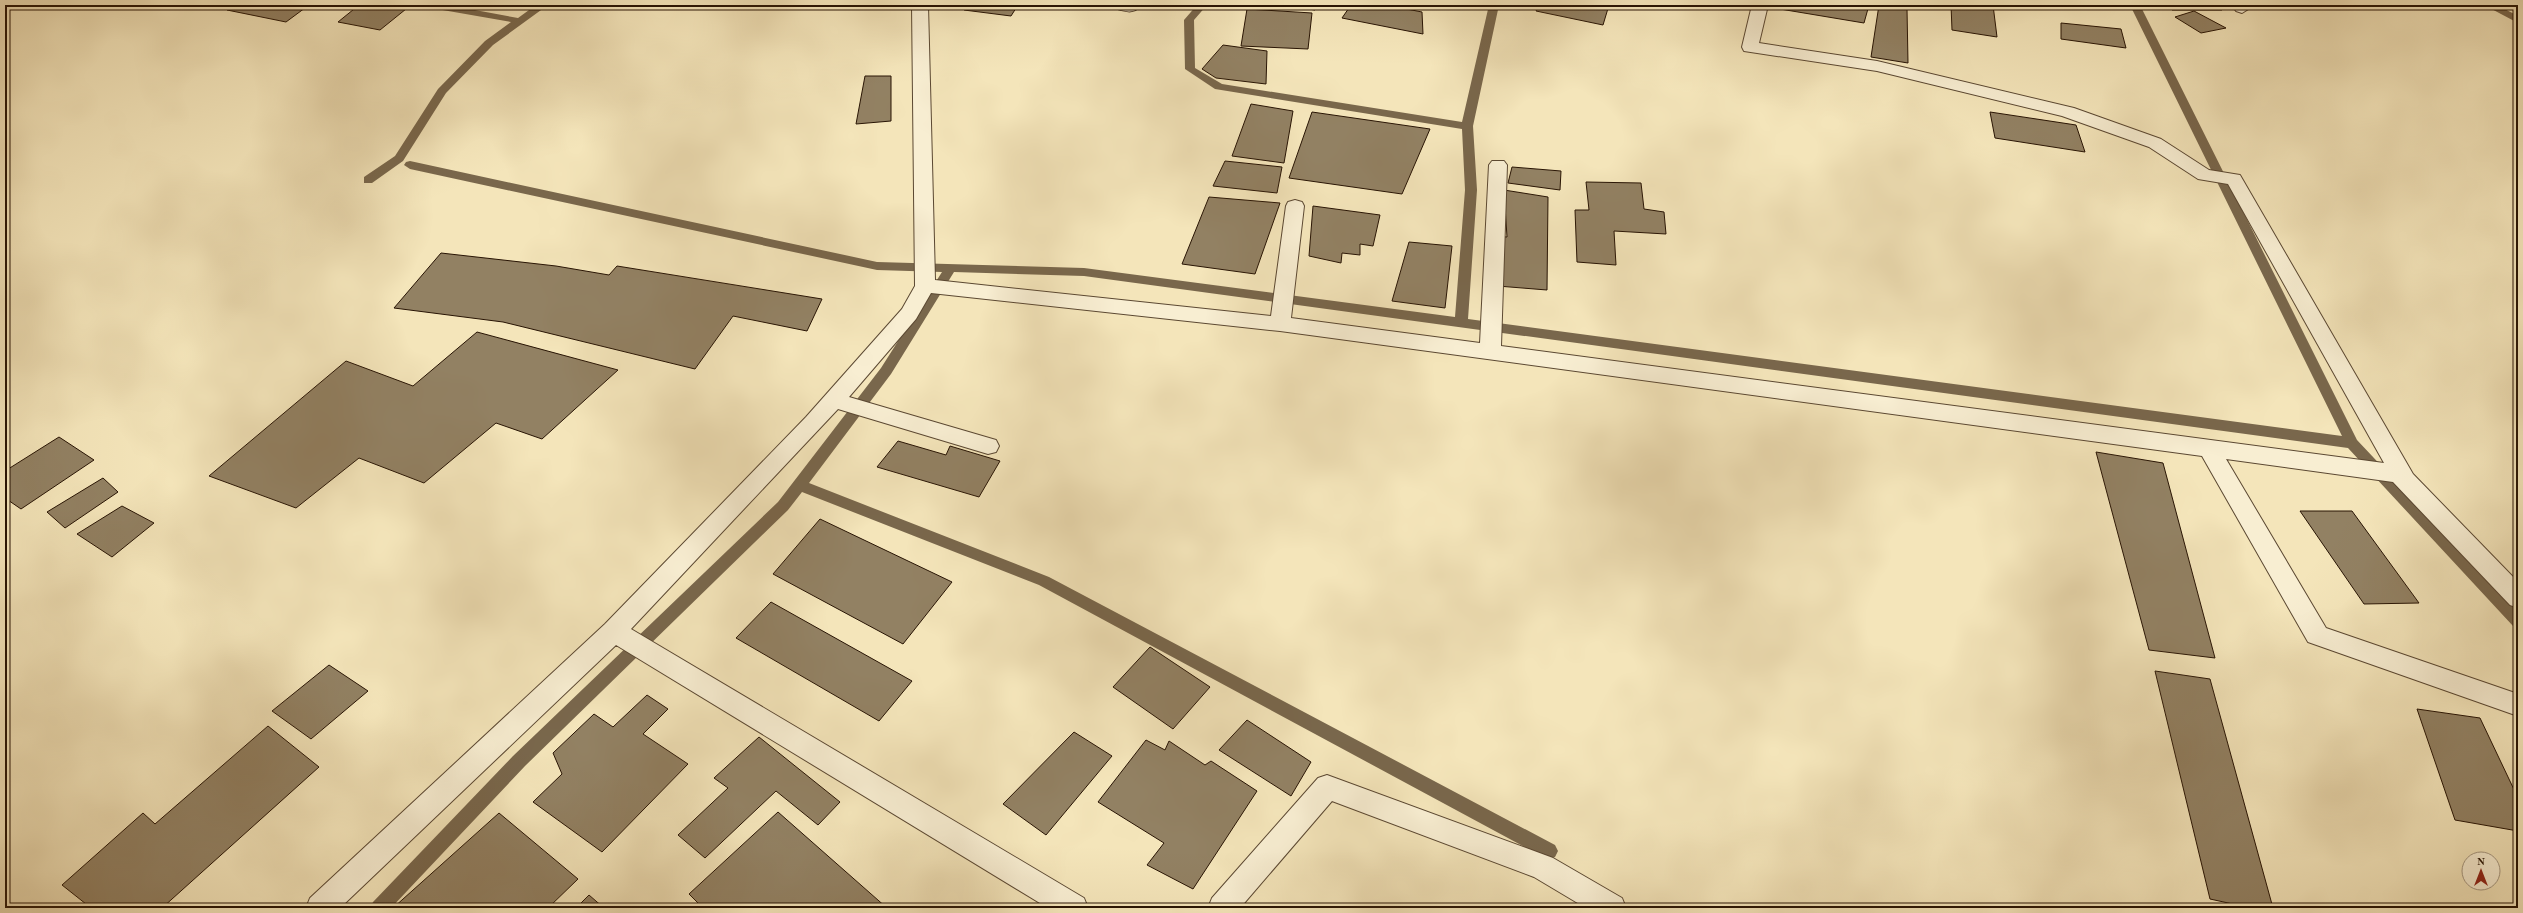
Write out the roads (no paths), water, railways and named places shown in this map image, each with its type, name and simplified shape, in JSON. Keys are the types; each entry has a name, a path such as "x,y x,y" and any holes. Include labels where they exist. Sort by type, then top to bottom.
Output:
{"street":[{"path":"320,908 622,635 834,400 909,314 924,274 920,5"},
{"path":"1120,5 1131,7 1133,5"},
{"path":"1760,5 1750,47 1877,66 2068,112 2155,143 2204,175 2234,179 2402,478 2518,598"},
{"path":"1490,352 1498,165"},
{"path":"1280,324 1286,292 1295,206"},
{"path":"924,274 948,288 1280,324 2361,469 2402,478"},
{"path":"834,400 988,446"},
{"path":"2209,449 2317,635 2518,705"},
{"path":"622,635 1074,908"},
{"path":"1222,908 1327,788 1543,868 1612,908"}],"waterway":[{"path":"431,5 520,21"},
{"path":"520,21 543,5"},
{"path":"1202,5 1189,20 1190,69 1219,87 1467,126"},
{"path":"1467,126 1494,5"},
{"path":"2135,5 2352,443"},
{"path":"2489,5 2518,20"},
{"path":"368,180 399,158 442,91 489,43 520,21"},
{"path":"1461,321 1471,190 1467,126"},
{"path":"410,165 877,266 951,268"},
{"path":"379,908 519,761 783,506 886,371 951,268"},
{"path":"951,268 1084,272 2352,443"},
{"path":"2352,443 2404,501 2518,621"},
{"path":"800,485 1044,581 1549,851"}]}
